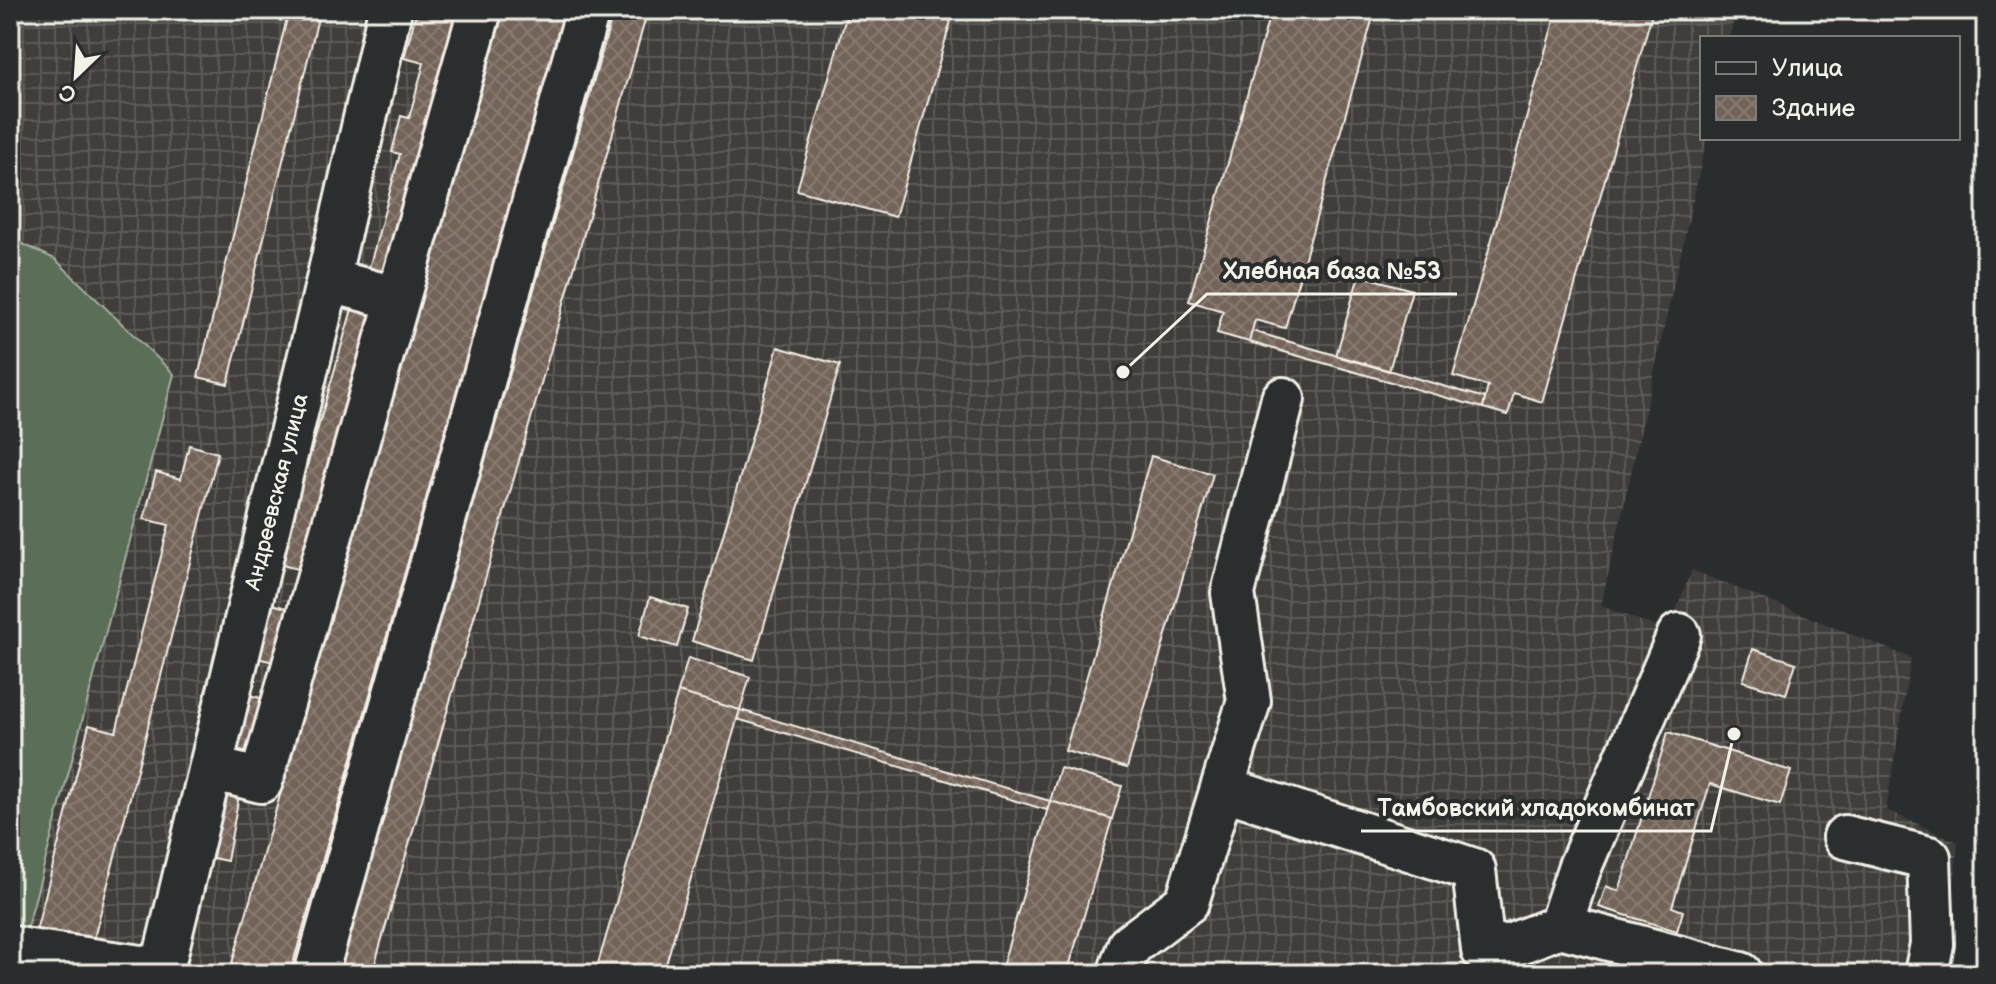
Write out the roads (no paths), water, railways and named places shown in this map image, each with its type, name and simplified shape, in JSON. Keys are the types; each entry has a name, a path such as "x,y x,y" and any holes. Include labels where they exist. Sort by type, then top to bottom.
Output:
{"street":[{"name":"Андреевская улица","path":"162,972 390,10"},
{"path":"211,768 261,781 480,10"},
{"path":"316,974 588,10"},
{"path":"328,280 398,299"},
{"path":"1119,974 1129,946 1187,902 1249,701 1233,593 1283,399"},
{"path":"1544,932 1579,869 1679,635"},
{"path":"1222,788 1474,870 1483,950 1512,945 1544,932 1741,974"},
{"path":"1845,837 1929,858 1932,944 1926,974"},
{"path":"10,947 162,972"}],"place":[{"name":"Хлебная база №53","path":"1123,372"},
{"name":"Тамбовский хладокомбинат","path":"1734,734"}]}
